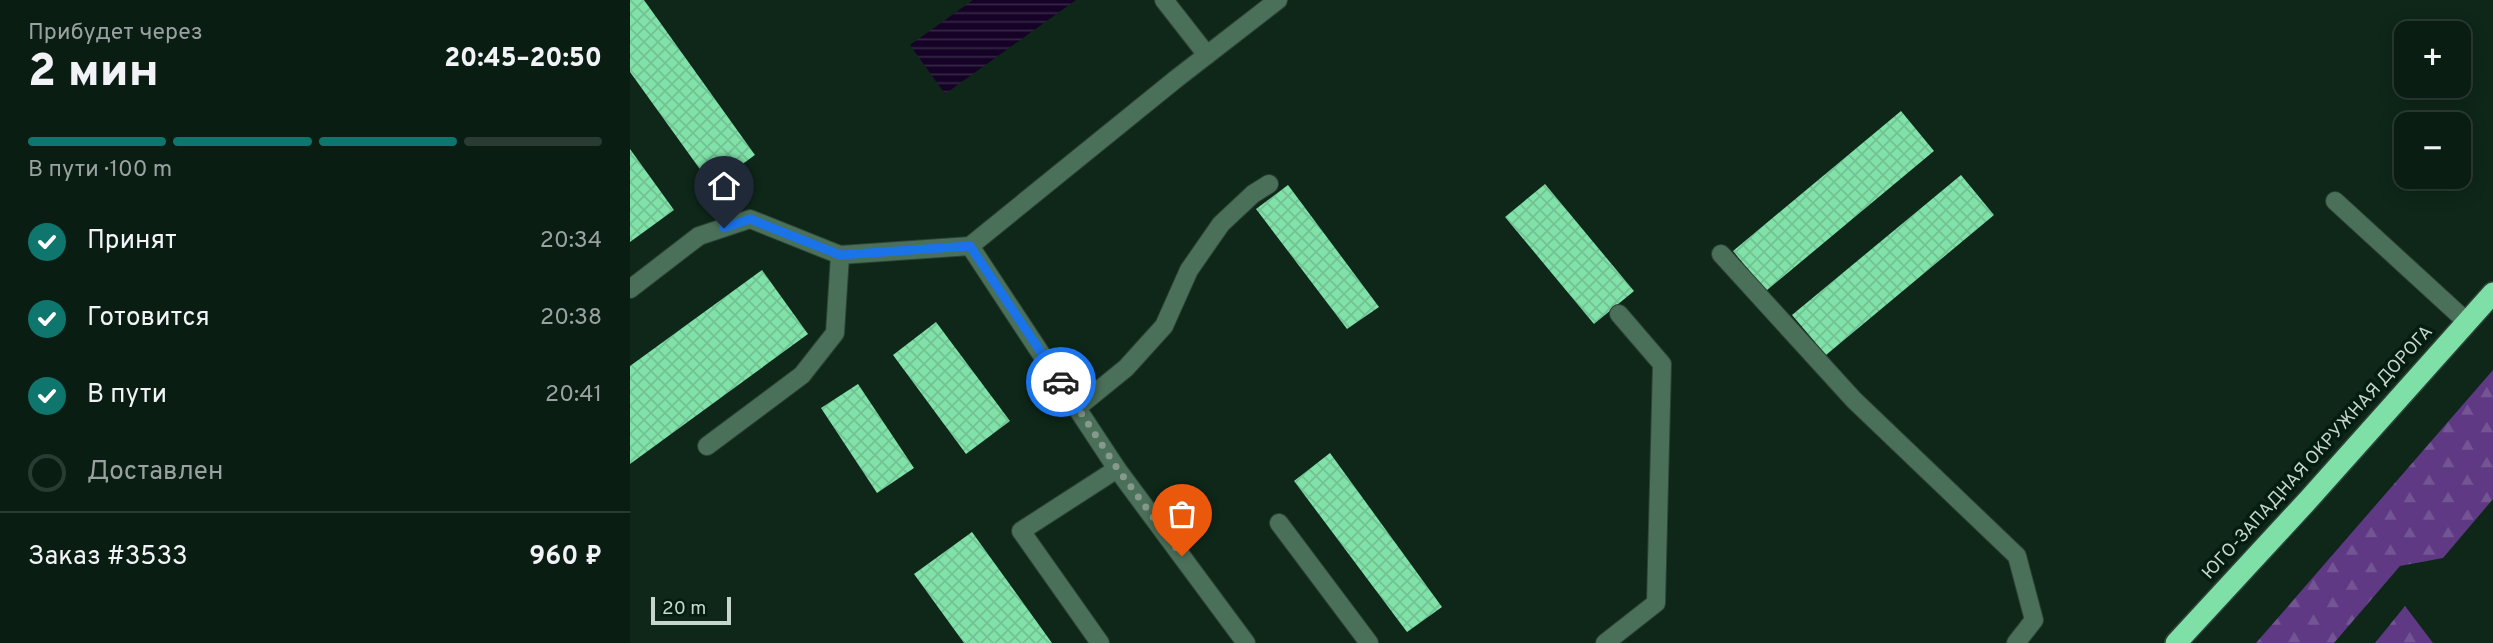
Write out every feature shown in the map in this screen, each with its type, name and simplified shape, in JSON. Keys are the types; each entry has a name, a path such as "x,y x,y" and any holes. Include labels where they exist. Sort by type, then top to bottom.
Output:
{"highway":[{"name":"ЮГО-ЗАПАДНАЯ ОКРУЖНАЯ ДОРОГА","path":"2176,643 2319,489 2493,293"}],"lane":[{"path":"1164,0 1207,55"},
{"path":"630,289 699,236 750,219 840,255 970,246 1278,0"},
{"path":"1078,407 1126,368 1164,326 1189,270 1221,224 1253,194 1269,184"},
{"path":"2335,201 2467,322"},
{"path":"970,246 1117,468 1246,643"},
{"path":"1721,254 1854,400 2017,556 2034,620 2016,643"},
{"path":"707,446 802,375 835,333 840,255"},
{"path":"1605,643 1657,603 1662,364 1619,314"},
{"path":"1100,643 1021,531 1117,468"},
{"path":"1279,523 1369,643"}],"green space":[{"path":"2493,370 2493,499 2443,558 2400,566 2334,643 2256,643"},
{"path":"2405,606 2433,643 2375,643"}],"shaded area":[{"path":"973,0 1076,0 945,94 910,45"}],"building":[{"path":"630,0 644,0 755,155 712,186 630,72"},
{"path":"1901,111 1934,151 1766,291 1733,251"},
{"path":"630,149 674,210 630,242"},
{"path":"1961,175 1994,215 1826,355 1792,315"},
{"path":"1545,184 1634,291 1594,324 1505,217"},
{"path":"1288,185 1379,307 1347,329 1256,209"},
{"path":"762,270 808,334 630,464 630,366"},
{"path":"936,322 1010,421 966,454 893,355"},
{"path":"858,384 914,468 877,493 821,408"},
{"path":"1330,453 1442,607 1407,632 1294,481"},
{"path":"972,532 1052,643 964,643 914,574"}],"way so far":[{"path":"1061,382 1117,468 1182,556"}],"route":[{"path":"724,228 750,219 840,255 970,246 1061,382"}]}
